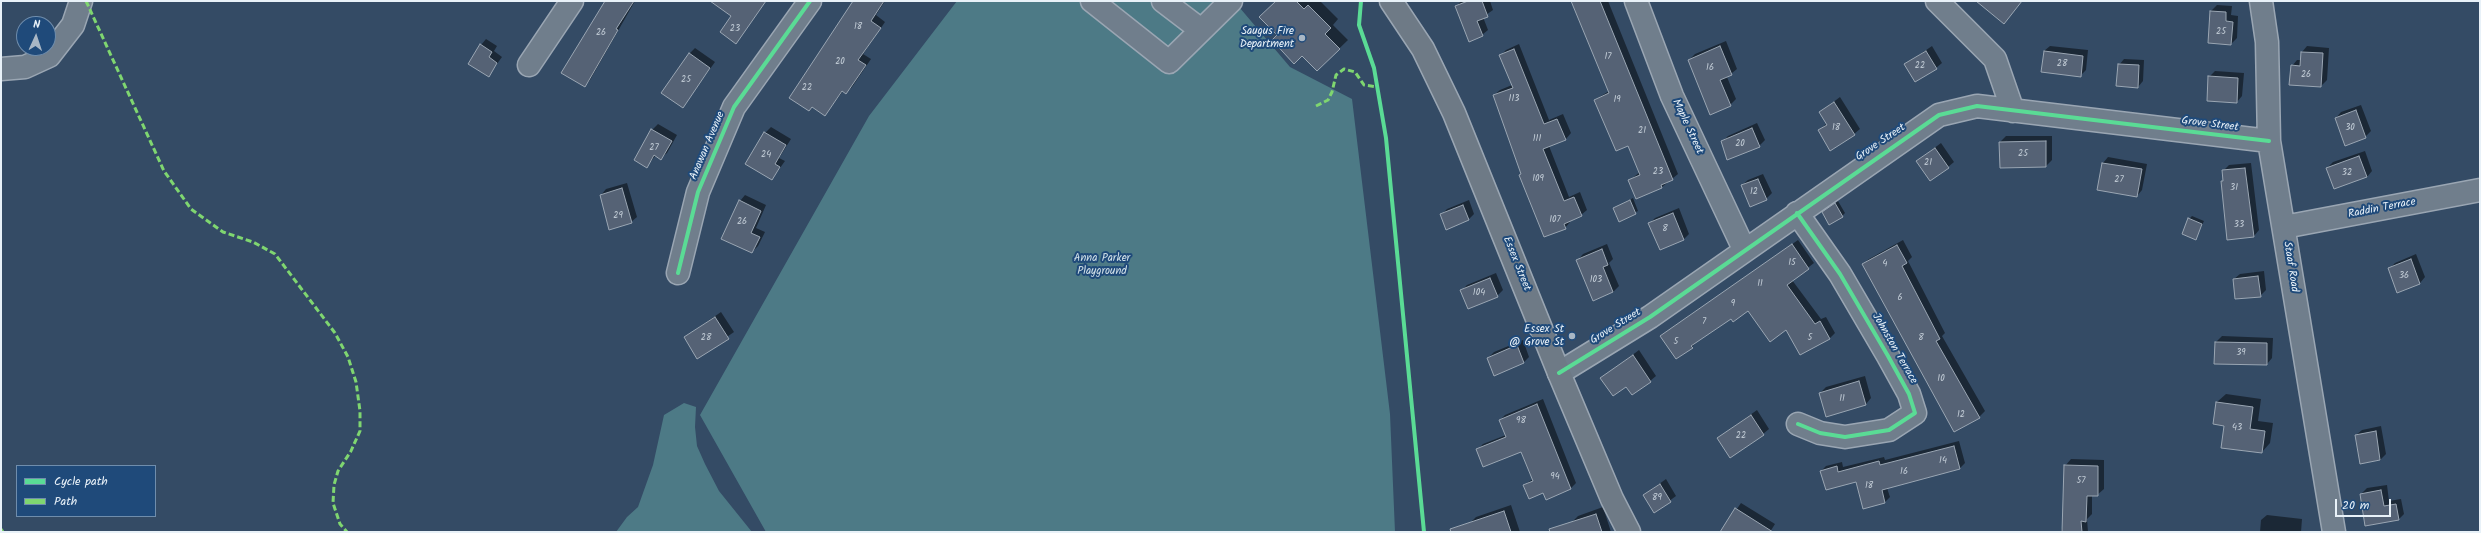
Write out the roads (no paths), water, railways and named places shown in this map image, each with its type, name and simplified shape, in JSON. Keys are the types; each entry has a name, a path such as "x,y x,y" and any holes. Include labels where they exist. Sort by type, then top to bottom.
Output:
{"main road":[{"name":"Essex Street","path":"1391,1 1423,49 1454,113 1559,373 1612,499 1630,532"}],"street":[{"path":"1,69 24,67 49,56 73,25 81,1"},
{"path":"529,65 572,1"},
{"name":"Anawan Avenue","path":"678,273 698,192 734,107 810,1"},
{"path":"1092,1 1169,62 1231,1"},
{"path":"1163,1 1201,30"},
{"name":"Maple Street","path":"1636,1 1672,96 1744,250"},
{"path":"1937,1 1995,59 2013,111"},
{"name":"Staaf Road","path":"2261,1 2267,42 2269,141 2334,532"},
{"name":"Grove Street","path":"1559,373 1650,317 1797,212 1939,115 1977,106 2269,141"},
{"name":"Raddin Terrace","path":"2284,227 2480,190"},
{"name":"Johnston Terrace","path":"1797,212 1840,274 1909,394 1915,413 1889,430 1845,437 1820,433 1798,424"}],"place":[{"name":"Saugus Fire Department","path":"1302,38"},
{"name":"Essex St @ Grove St","path":"1572,336"}],"park label":[{"name":"Anna Parker Playground","path":"1102,265"}]}
